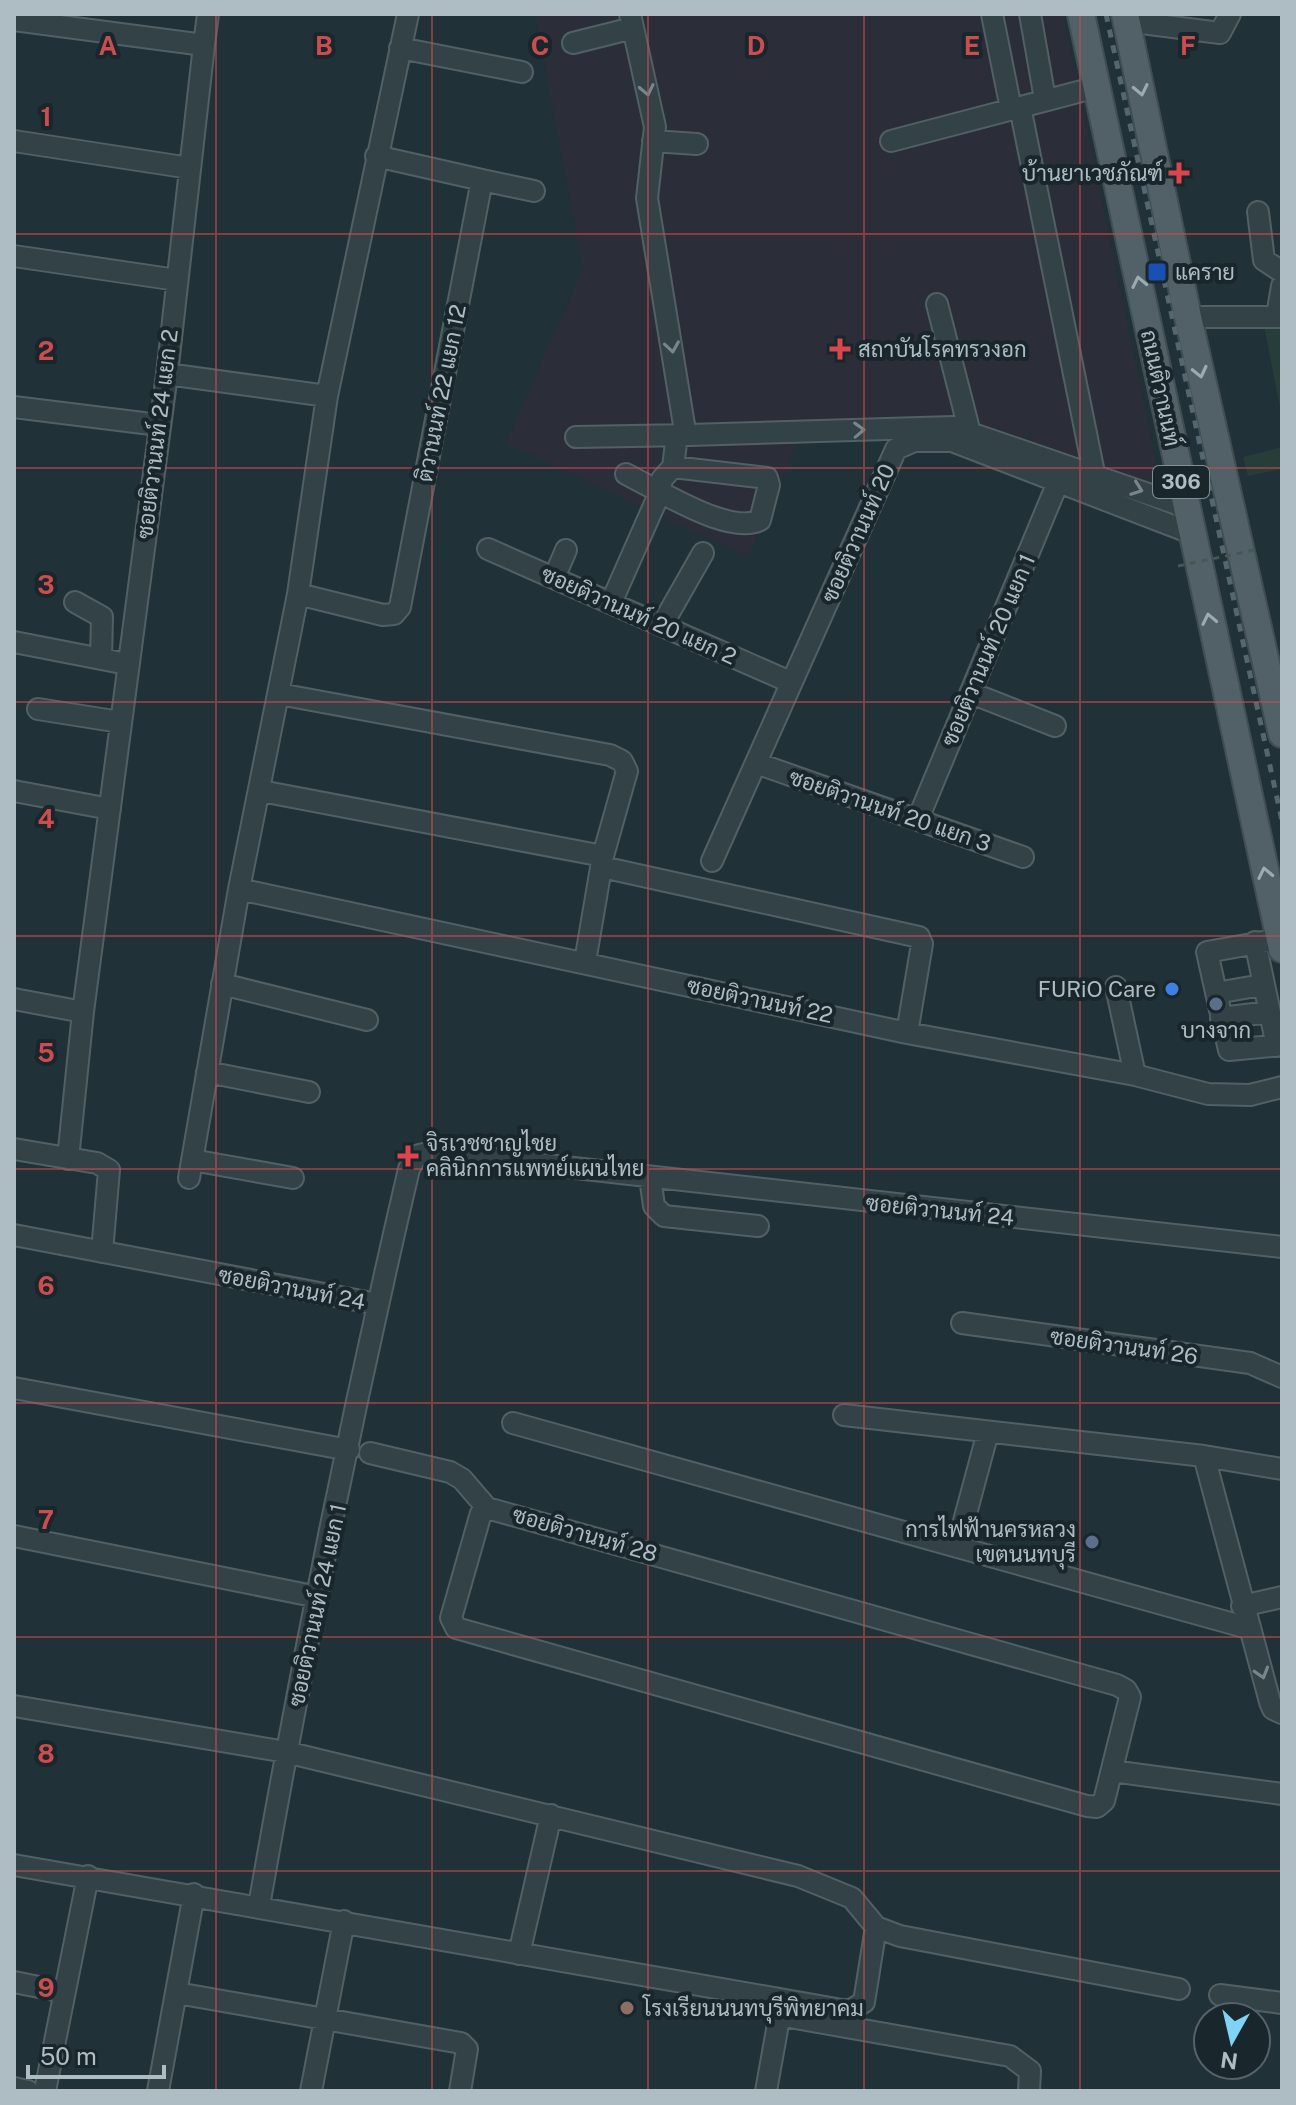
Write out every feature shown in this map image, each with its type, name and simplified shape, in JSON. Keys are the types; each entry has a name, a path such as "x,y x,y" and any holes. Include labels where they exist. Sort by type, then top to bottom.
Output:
{"main road":[{"name":"ถนนติวานนท์","path":"1081,14 1186,507 1272,943"},
{"name":"ถนนติวานนท์","path":"1126,17 1188,317 1282,734"}],"street":[{"name":"ซอยติวานนท์ 24 แยก 2","path":"83,1012 167,374 208,14"},
{"path":"293,1178 190,1169 239,889 298,594 327,396 408,14"},
{"path":"992,14 1016,108 1094,473"},
{"path":"1030,14 1045,99"},
{"path":"1126,17 1220,33 1230,14"},
{"path":"14,20 204,45"},
{"path":"573,43 632,21 655,127 647,198 685,431 673,467 662,479 660,492 611,603"},
{"path":"400,48 522,72"},
{"path":"891,141 1097,87"},
{"path":"14,141 190,168"},
{"path":"653,141 697,144"},
{"path":"376,156 534,191"},
{"name":"ติวานนท์ 22 แยก 12","path":"298,594 383,615 394,614 400,607 482,180"},
{"path":"1258,212 1264,260 1282,272"},
{"path":"14,256 177,280"},
{"path":"1188,317 1279,317 1282,286"},
{"path":"937,304 970,433"},
{"path":"167,374 327,396"},
{"path":"14,407 159,425"},
{"path":"576,437 953,427 1186,507"},
{"name":"ซอยติวานนท์ 20","path":"712,861 896,449 914,441 952,441 1191,533"},
{"path":"626,474 710,515 745,524 760,520 769,485 767,478 673,467"},
{"name":"ซอยติวานนท์ 20 แยก 1","path":"918,819 1058,482"},
{"name":"ซอยติวานนท์ 20 แยก 2","path":"488,549 790,682"},
{"path":"554,578 566,550"},
{"path":"662,625 703,553"},
{"path":"75,602 102,617 101,659"},
{"path":"14,642 127,664"},
{"path":"971,693 1055,726"},
{"path":"279,694 610,755 622,761 627,771 602,862 585,962"},
{"path":"38,709 120,722"},
{"name":"ซอยติวานนท์ 20 แยก 3","path":"756,763 1023,857"},
{"path":"14,791 110,809"},
{"path":"261,791 602,862 919,937 922,944 907,1033"},
{"name":"ซอยติวานนท์ 22","path":"239,889 907,1033 1135,1075 1208,1094 1250,1095 1282,1087"},
{"path":"1272,943 1262,985 1280,1045 1229,1050 1208,951 1272,943"},
{"path":"222,984 367,1020"},
{"path":"1216,993 1262,985"},
{"path":"1116,987 1135,1075"},
{"path":"14,999 83,1012 68,1159"},
{"path":"1221,1018 1270,1012"},
{"path":"207,1072 309,1092"},
{"path":"14,1149 97,1163 110,1173 102,1252"},
{"name":"ซอยติวานนท์ 24","path":"14,1235 377,1304 409,1169 416,1156 432,1152 1282,1247"},
{"path":"650,1177 654,1206 664,1216 758,1226"},
{"name":"ซอยติวานนท์ 24 แยก 1","path":"259,1906 318,1597 360,1452 377,1304"},
{"name":"ซอยติวานนท์ 26","path":"962,1323 1250,1363 1282,1377"},
{"path":"14,1388 360,1452 450,1472 462,1479 487,1508"},
{"path":"844,1415 1204,1456 1282,1469"},
{"path":"513,1423 1248,1628"},
{"path":"957,1547 988,1432"},
{"path":"1204,1456 1248,1628 1273,1709 1282,1713"},
{"name":"ซอยติวานนท์ 28","path":"487,1508 1117,1685 1126,1690 1130,1697 1104,1801 1097,1807 1087,1806 456,1628 451,1618 481,1513 487,1508"},
{"path":"14,1536 318,1597"},
{"path":"1242,1606 1282,1597"},
{"path":"14,1706 286,1752 551,1815 798,1876 852,1898 876,1927 933,1945 1179,1989"},
{"path":"1112,1771 1282,1794"},
{"path":"519,1954 551,1815"},
{"path":"14,1865 851,2010 864,2002 876,1927"},
{"path":"45,2091 88,1876"},
{"path":"158,2091 194,1894"},
{"path":"311,2091 344,1921"},
{"path":"14,1982 64,1992"},
{"path":"177,1993 464,2044 467,2049 460,2091"},
{"path":"1220,1995 1282,2003"},
{"path":"766,2091 778,2024 784,2016 1010,2056 1030,2071 1029,2091"},
{"path":"14,2088 28,2091"}],"path":[{"path":"1178,566 1259,549"}],"shaded area":[{"name":"สถาบันโรคทรวงอก","path":"535,14 1063,14 1165,505 953,430 801,436 748,557 506,443 583,268"}],"green space":[{"path":"1263,321 1282,325 1282,418"},
{"path":"1282,447 1282,469 1248,476 1243,457"}],"railway":[{"path":"1106,14 1282,821"}],"place":[{"name":"บ้านยาเวชภัณฑ์","path":"1179,173"},
{"name":"แคราย","path":"1157,272"},
{"name":"สถาบันโรคทรวงอก","path":"840,349"},
{"name":"FURiO Care","path":"1172,989"},
{"name":"บางจาก","path":"1216,1004"},
{"name":"จิรเวชชาญไชย คลินิกการแพทย์แผนไทย","path":"408,1156"},
{"name":"การไฟฟ้านครหลวง เขตนนทบุรี","path":"1092,1542"},
{"name":"โรงเรียนนนทบุรีพิทยาคม","path":"627,2008"}]}
